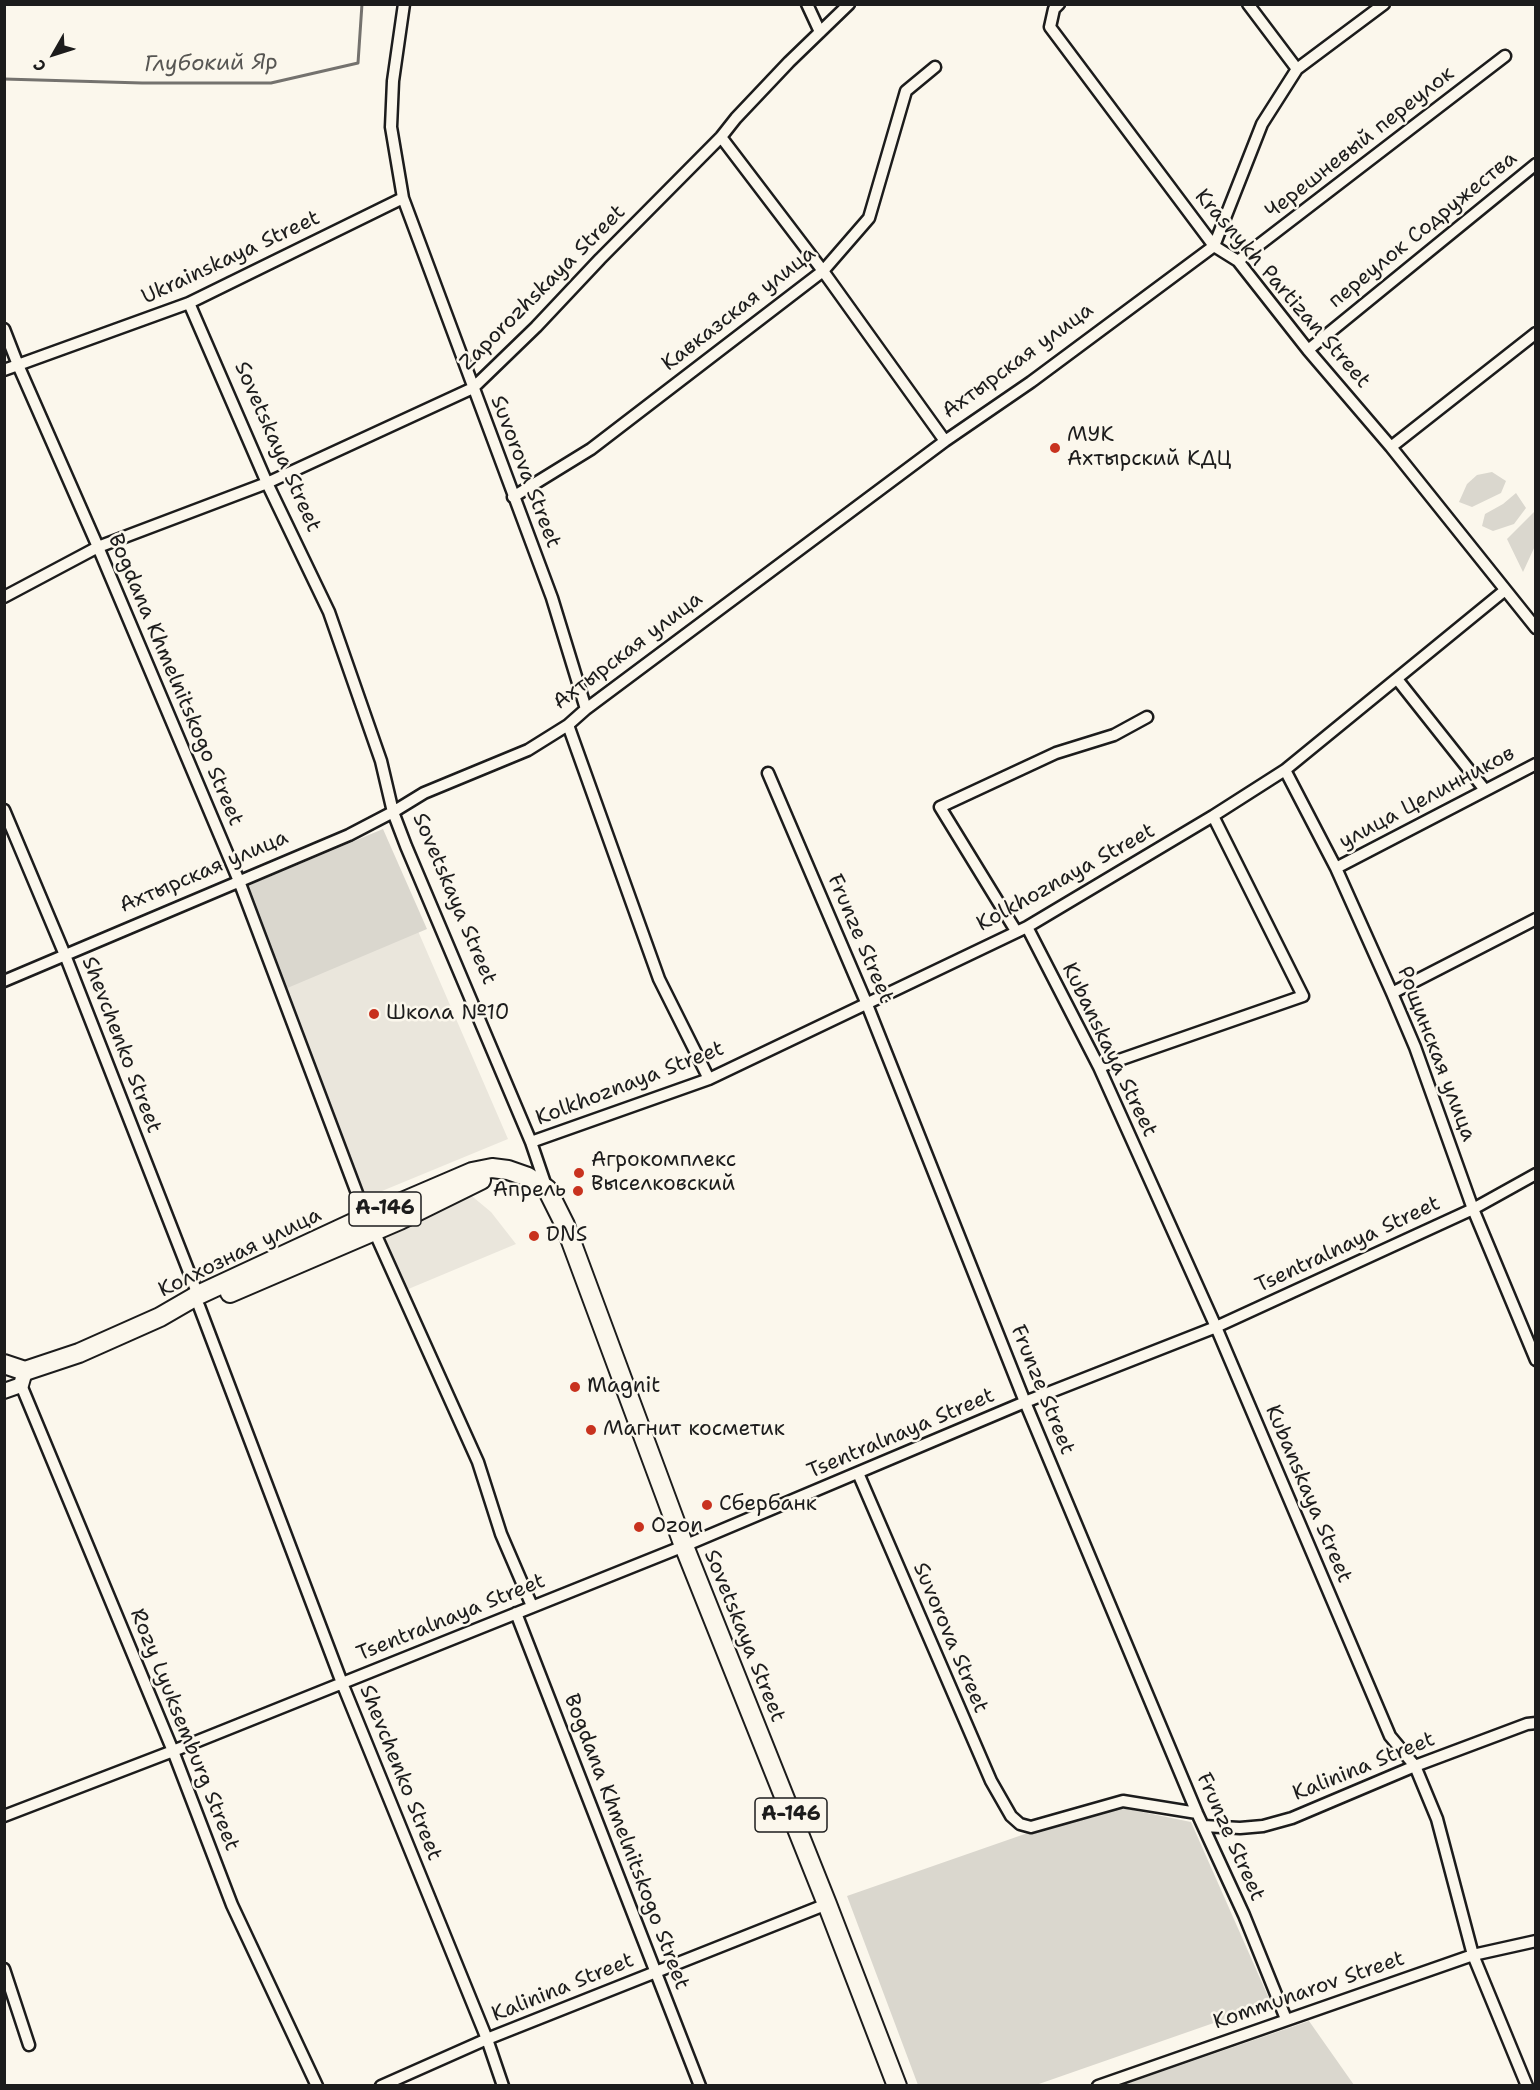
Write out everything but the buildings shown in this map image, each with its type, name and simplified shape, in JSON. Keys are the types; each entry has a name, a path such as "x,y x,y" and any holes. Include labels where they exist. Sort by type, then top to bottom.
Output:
{"highway":[{"name":"Колхозная улица","path":"23,1378 199,1300 271,1276 472,1172 492,1168 508,1170 528,1177 547,1189"},
{"name":"Sovetskaya Street","path":"547,1189 565,1225 684,1546 897,2085"},
{"path":"4,1364 23,1378"}],"street":[{"name":"Suvorova Street","path":"404,4 393,81 391,127 403,198 552,598 586,709"},
{"path":"807,4 820,32"},
{"name":"Zaporozhskaya Street","path":"4,597 98,547 267,483 473,388 536,327 721,136 743,110 849,4"},
{"name":"Krasnykh Partizan Street","path":"1059,4 1054,9 1050,27 1214,246 1238,261 1536,628"},
{"path":"1248,4 1297,69"},
{"path":"1214,246 1262,124 1297,69 1384,4"},
{"name":"Черешневый переулок","path":"1238,261 1505,56"},
{"name":"Кавказская улица","path":"513,497 591,449 823,271 869,218 906,91 935,67"},
{"path":"721,136 823,271 945,441"},
{"name":"переулок Содружества","path":"1308,350 1536,164"},
{"name":"Ukrainskaya Street","path":"4,370 189,303 403,198"},
{"name":"Ахтырская улица","path":"4,981 349,835 424,793 528,750 568,725 586,709 945,441 1031,382 1214,246"},
{"name":"Sovetskaya Street","path":"189,303 267,483 329,612 381,761 393,812 531,1142 547,1189"},
{"name":"Bogdana Khmelnitskogo Street","path":"4,329 239,881 370,1224 478,1462 501,1534 531,1605"},
{"path":"1391,447 1536,333"},
{"name":"Kolkhoznaya Street","path":"531,1142 709,1078 1027,927 1285,770 1504,591"},
{"path":"1397,680 1485,790"},
{"path":"1016,932 940,807 1056,753 1114,735 1147,717"},
{"path":"568,725 659,979 709,1078"},
{"name":"улица Целинников","path":"1336,868 1536,764"},
{"name":"Рощинская улица","path":"1285,770 1336,868 1415,1047 1473,1209 1536,1360"},
{"name":"Frunze Street","path":"768,773 866,1002 1025,1402 1197,1813 1244,1915 1286,2019"},
{"name":"Shevchenko Street","path":"4,810 65,956 199,1300 342,1683 487,2039 503,2085"},
{"path":"1099,1067 1303,996 1212,816"},
{"path":"1392,993 1536,919"},
{"name":"Kubanskaya Street","path":"1027,927 1099,1067 1216,1327 1390,1736 1415,1766 1437,1819 1473,1955 1527,2085"},
{"name":"Tsentralnaya Street","path":"4,1816 173,1751 531,1605 684,1546 1025,1402 1216,1327 1473,1209 1536,1174"},
{"name":"Колхозная улица","path":"4,1391 23,1378"},
{"name":"Rozy Lyuksemburg Street","path":"23,1378 173,1751 232,1905 317,2085"},
{"name":"Suvorova Street","path":"858,1473 991,1781 1011,1816 1020,1824 1030,1827 1123,1801 1197,1813"},
{"name":"Bogdana Khmelnitskogo Street","path":"516,1613 700,2085"},
{"name":"Kalinina Street","path":"1203,1826 1240,1828 1263,1826 1292,1818 1415,1766 1527,1724 1536,1723"},
{"name":"Kalinina Street","path":"381,2085 487,2039 827,1904"},
{"name":"Kommunarov Street","path":"1098,2085 1473,1955 1536,1941"},
{"path":"4,1969 29,2045"}],"shaded area":[{"path":"1492,472 1506,481 1501,493 1472,507 1459,502 1467,484 1477,475"},
{"path":"1516,493 1526,508 1514,524 1493,531 1482,526 1485,514 1503,504"},
{"path":"1535,511 1535,546 1523,572 1507,539"},
{"path":"383,829 427,929 285,989 245,887"},
{"name":"Школа №10","path":"376,834 508,1139 365,1198 246,889"},
{"path":"462,1194 473,1197 491,1212 516,1244 406,1290 379,1229"},
{"path":"1108,1805 1191,1822 1271,2003 1036,2085 918,2085 847,1896"},
{"path":"1309,2021 1354,2085 1123,2085"}],"waterway":[{"name":"Глубокий Яр","path":"4,79 142,83 271,83 358,63 362,4"}],"place":[{"name":"МУК Ахтырский КДЦ","path":"1055,448"},
{"name":"Школа №10","path":"374,1014"},
{"name":"Агрокомплекс Выселковский","path":"579,1173"},
{"name":"Апрель","path":"578,1191"},
{"name":"DNS","path":"534,1236"},
{"name":"Magnit","path":"575,1387"},
{"name":"Магнит косметик","path":"591,1430"},
{"name":"Сбербанк","path":"707,1505"},
{"name":"Ozon","path":"639,1527"}]}
